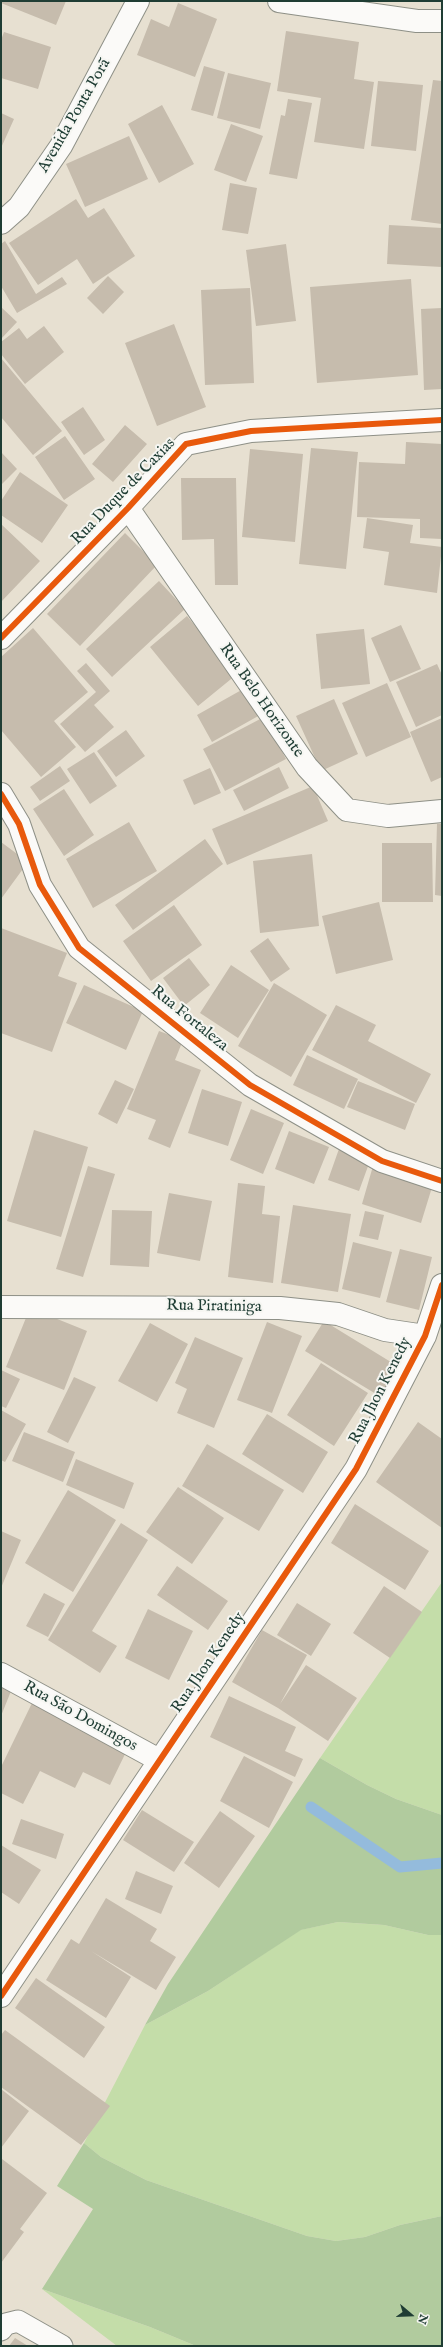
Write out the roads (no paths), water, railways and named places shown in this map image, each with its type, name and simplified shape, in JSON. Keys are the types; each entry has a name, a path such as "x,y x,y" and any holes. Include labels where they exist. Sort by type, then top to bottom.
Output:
{"street":[{"name":"Avenida Ponta Porã","path":"1,223 19,207 61,146 138,1"},
{"path":"279,1 417,21 442,21"},
{"name":"Rua Duque de Caxias","path":"1,638 128,508 186,444 251,431 442,420"},
{"name":"Rua Belo Horizonte","path":"128,508 307,767 347,810 388,816 442,811"},
{"name":"Rua Fortaleza","path":"1,794 20,824 40,885 79,948 250,1085 382,1161 442,1181"},
{"name":"Rua Jhon Kenedy","path":"1,1996 356,1468 424,1336 442,1285"},
{"name":"Rua Piratiniga","path":"1,1307 280,1308 338,1314 385,1330 424,1336"},
{"name":"Rua São Domingos","path":"1,1674 160,1760"}],"lane":[{"path":"1,2330 6,2324 18,2320 62,2346"}],"waterway":[{"path":"311,1807 400,1867 442,1863"}]}
